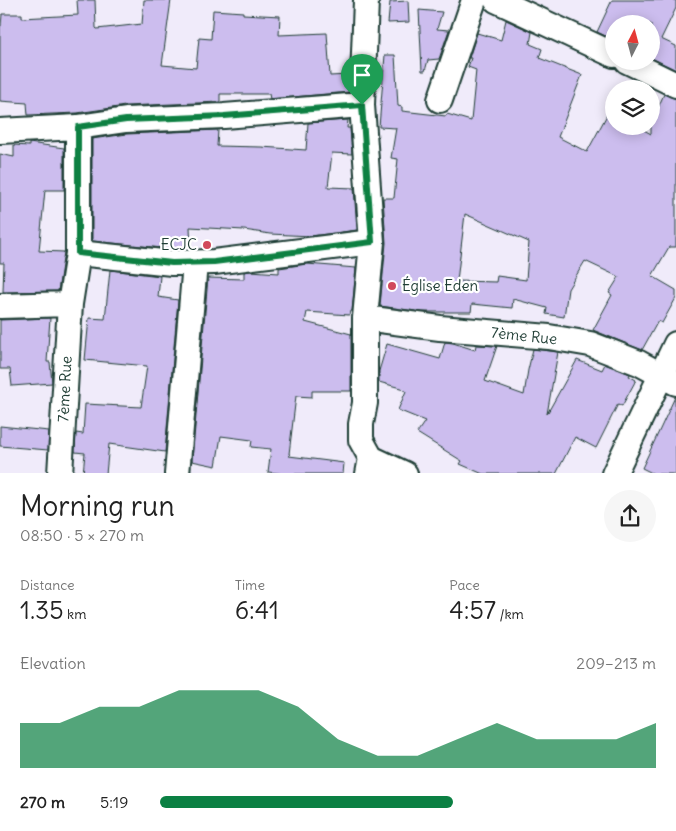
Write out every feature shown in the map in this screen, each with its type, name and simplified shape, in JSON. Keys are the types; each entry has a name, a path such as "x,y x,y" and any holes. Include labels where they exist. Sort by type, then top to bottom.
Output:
{"street":[{"path":"366,0 362,105 372,242 365,318 365,403 361,424 361,440 370,466 402,473"},
{"path":"440,100 474,0"},
{"path":"496,0 605,51"},
{"path":"645,70 676,85"},
{"path":"0,131 78,127 126,120 224,116 362,105"},
{"name":"7ème Rue","path":"60,473 70,304 78,253 78,127"},
{"path":"78,253 172,263 214,262 372,242"},
{"path":"177,473 195,262"},
{"path":"0,306 70,304"},
{"name":"7ème Rue","path":"365,318 440,328 549,337 590,344 639,364 669,379"},
{"path":"615,473 669,379 676,344"}],"building":[{"path":"77,0 95,0 97,29 142,24 144,0 171,0 162,65 196,68 199,38 211,39 213,10 280,16 279,35 327,33 330,76 349,75 349,92 270,99 269,94 220,94 220,102 125,106 77,113 28,115 27,103 0,101 0,26 2,14 22,14 22,18 78,15"},
{"path":"612,0 676,0 676,8 661,39 676,46 676,70 660,62 660,15 605,15 605,36 597,32"},
{"path":"408,1 409,22 388,23 390,2"},
{"path":"419,10 442,12 437,29 449,30 439,59 428,60 425,71 422,71"},
{"path":"506,20 532,32 530,44 542,49 539,58 582,75 558,137 587,152 605,119 605,135 660,135 660,103 664,94 676,99 676,247 669,247 652,276 676,290 676,298 662,323 658,321 642,350 593,330 612,295 609,293 619,277 585,261 568,289 564,317 546,314 547,308 513,299 512,308 472,304 471,312 423,312 380,306 386,243 383,198 394,198 398,159 391,158 396,128 379,127 385,55 395,55 398,106 402,107 402,111 446,116 447,114 471,121 476,70 468,67 477,33 501,40","holes":["465,214 529,242 526,280 497,276 496,282 457,281"]},
{"path":"348,120 347,128 350,128 352,154 332,153 328,187 354,188 357,230 311,236 190,227 191,249 92,241 92,139 127,134 218,130 217,146 306,150 308,123"},
{"path":"29,143 64,148 64,190 45,190 39,251 64,252 58,291 3,292 4,263 0,263 0,154 14,157 14,145 29,146"},
{"path":"307,264 356,268 352,311 350,311 349,315 307,312 305,322 351,334 351,391 312,391 312,397 296,396 289,454 289,456 344,463 343,473 268,472 271,449 251,447 252,440 221,436 216,466 192,461 208,278 244,279 244,272 279,273 279,268"},
{"path":"110,270 160,276 158,297 178,300 165,452 109,444 106,473 83,473 85,453 75,452 76,433 83,434 85,404 141,407 147,366 85,360 89,318 105,319"},
{"path":"50,318 47,362 50,362 52,383 12,386 10,369 0,369 0,320"},
{"path":"445,342 475,350 476,345 497,346 485,381 524,395 533,349 558,352 547,414 577,360 602,370 605,364 630,374 629,376 636,380 622,406 618,404 596,448 575,437 557,473 481,473 460,464 462,461 417,433 425,421 398,410 406,391 379,382 379,371 387,344 440,359"},
{"path":"675,397 676,473 652,473 642,468"},
{"path":"0,426 49,431 48,450 0,446"}],"place":[{"name":"ECJC","path":"207,245"},
{"name":"Église Eden","path":"392,286"}],"route":[{"path":"362,105 372,242 214,262 172,263 78,253 78,127 126,120 224,116 362,105"}]}
